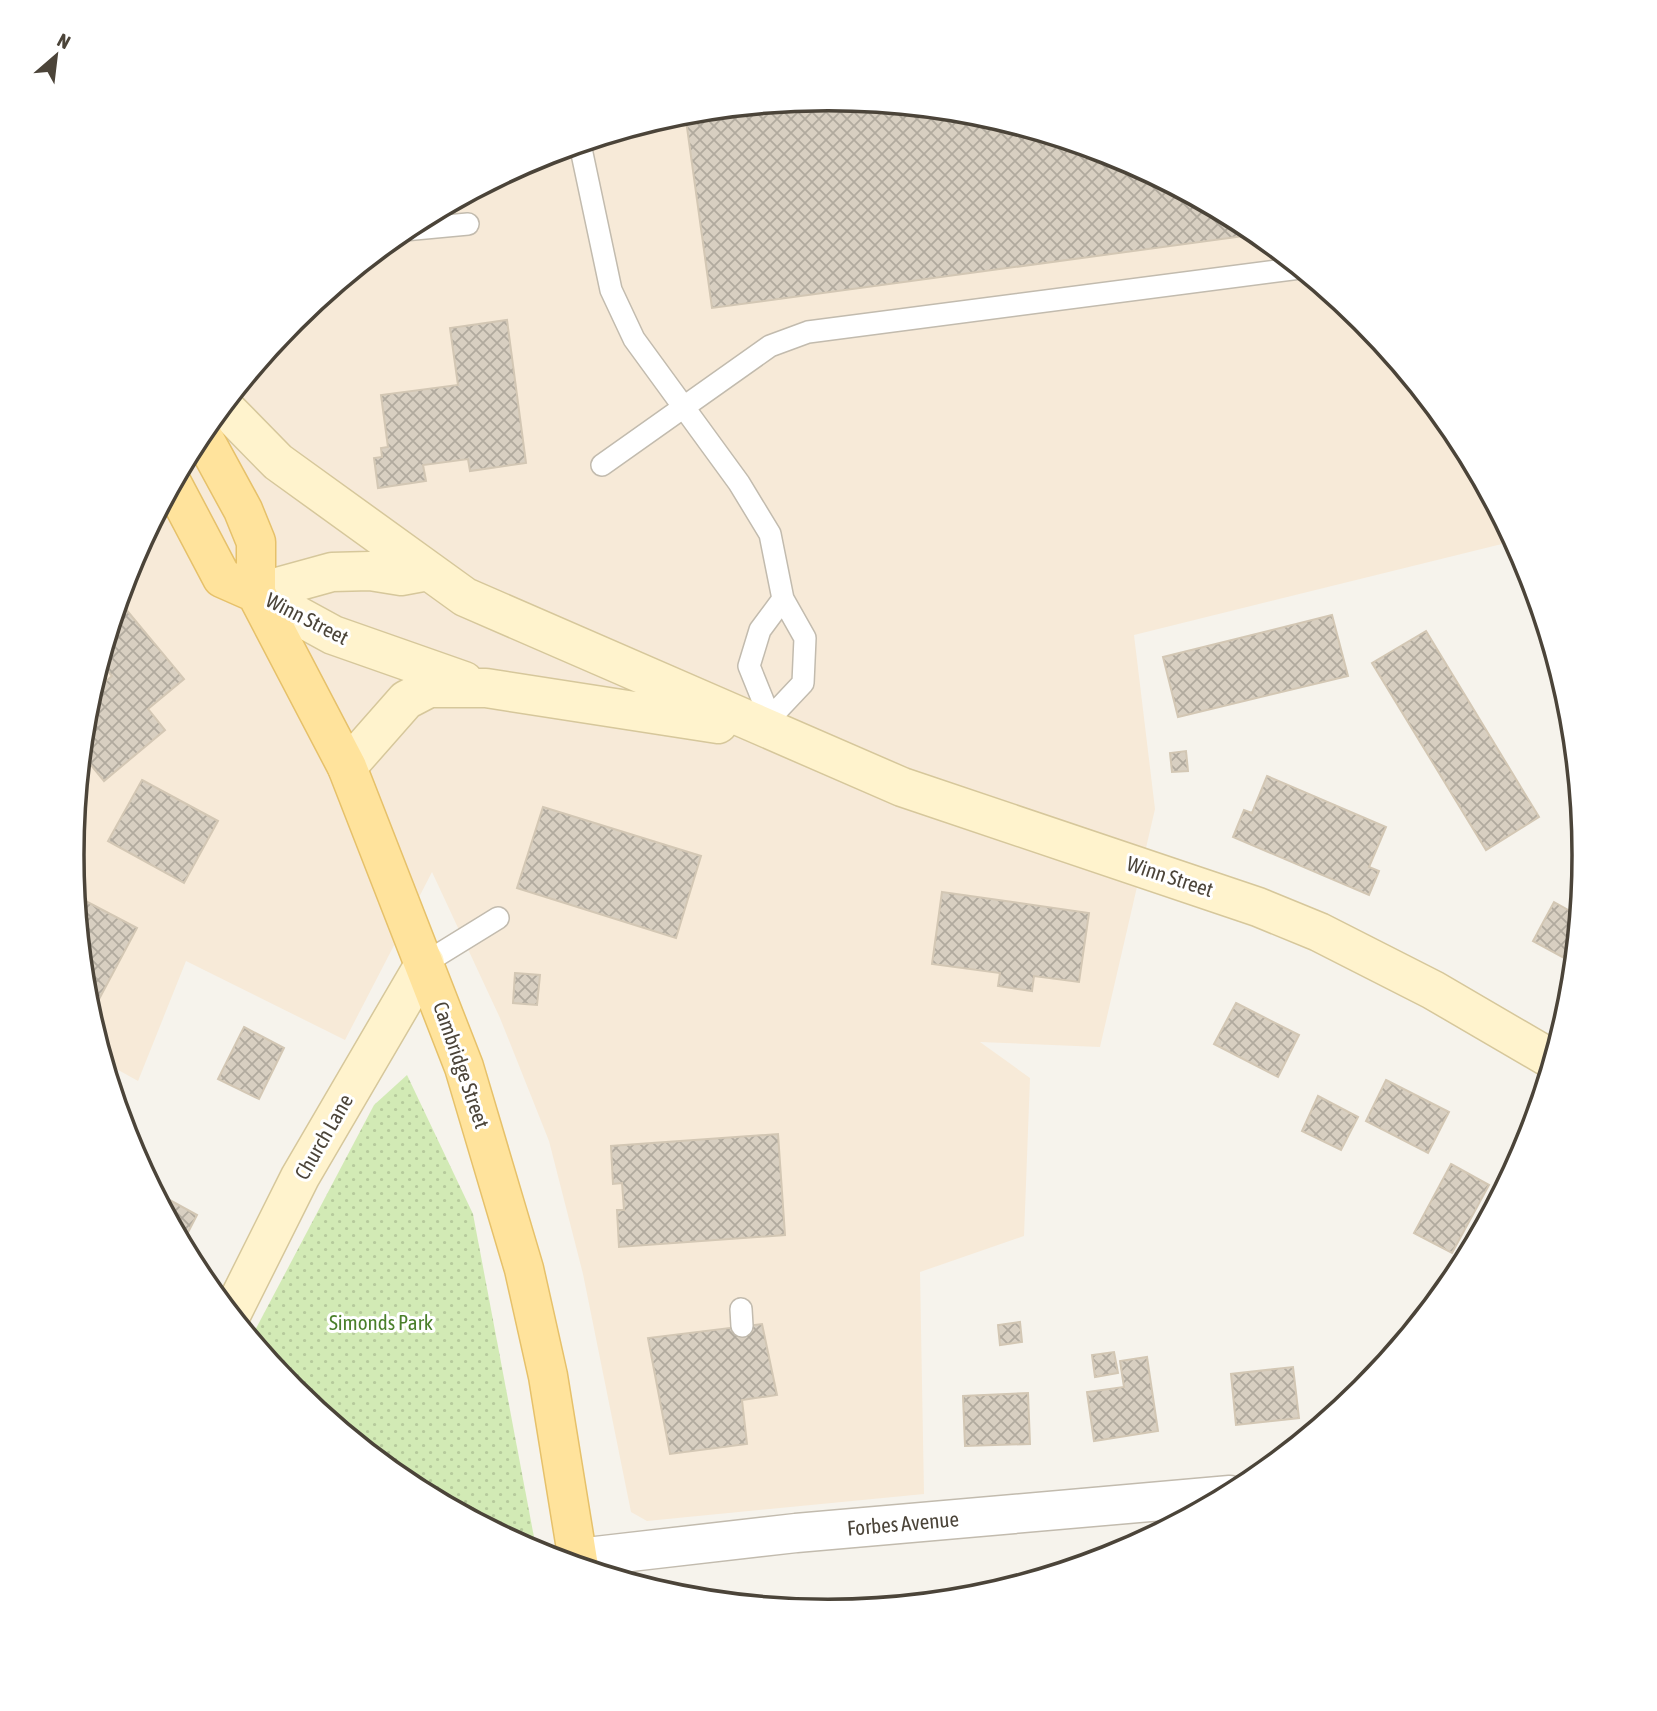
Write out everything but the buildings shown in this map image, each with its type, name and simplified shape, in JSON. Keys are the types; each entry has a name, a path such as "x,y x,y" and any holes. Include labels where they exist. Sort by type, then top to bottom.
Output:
{"main road":[{"name":"Winn Street","path":"230,413 278,462 464,597 518,622 770,725 927,796 1236,899 1319,932 1433,990 1546,1056"},
{"name":"Cambridge Street","path":"207,445 243,510 256,542 256,593 347,767 468,1079 524,1269 548,1376 577,1555"},
{"path":"178,494 222,578 256,593"},
{"name":"Winn Street","path":"256,593 332,572 370,571 401,576 428,571"},
{"name":"Winn Street","path":"256,593 332,635 486,688"},
{"name":"Winn Street","path":"347,767 390,715 418,692 444,686 486,688 770,725"},
{"name":"Church Lane","path":"236,1306 300,1177 425,963"}],"street":[{"name":"Forbes Avenue","path":"590,1560 796,1533 1206,1497"}],"lane":[{"path":"582,154 611,290 634,339 739,482 770,534 783,599 805,638 803,683 770,725"},
{"path":"429,228 468,224"},
{"path":"602,465 770,346 808,332 1288,270"},
{"path":"770,725 749,666 760,630 783,599"},
{"path":"425,963 498,918"}],"shaded area":[{"path":"828,111 926,117 974,125 1021,136 1113,168 1158,188 1242,236 1282,265 1355,329 1419,402 1448,442 1473,483 1504,544 1134,635 1155,809 1100,1047 980,1042 1030,1078 1024,1236 920,1272 924,1494 647,1521 631,1512 583,1274 549,1141 500,1018 432,872 345,1040 186,961 138,1081 116,1068 109,1048 90,953 84,855 90,758 109,663 141,571 161,526 209,442 238,402 302,329 375,265 415,236 499,188 544,168 636,136 683,125 731,117"}],"green space":[{"name":"Simonds Park","path":"407,1075 473,1214 534,1539 456,1500 375,1446 302,1382 255,1330 374,1105"}]}
